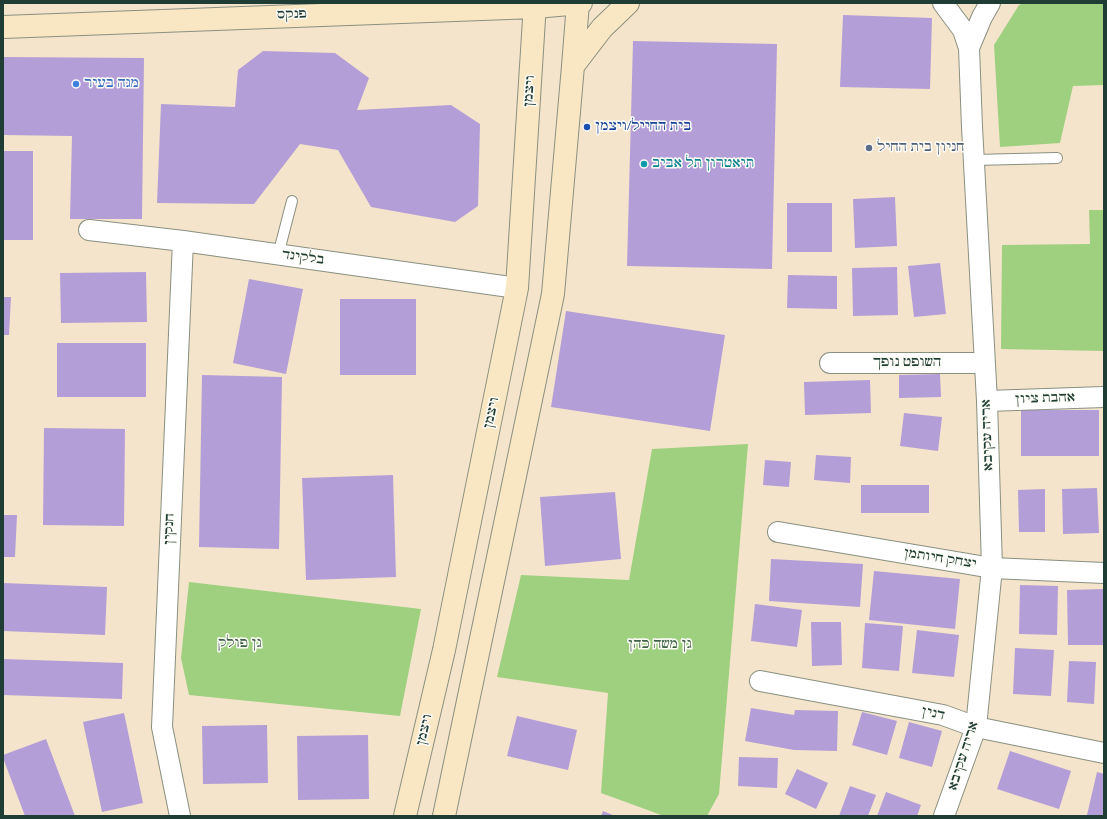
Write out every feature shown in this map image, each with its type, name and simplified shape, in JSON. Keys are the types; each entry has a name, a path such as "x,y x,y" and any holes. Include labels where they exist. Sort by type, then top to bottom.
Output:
{"street":[{"path":"444,816 553,294 578,3"},
{"name":"פנקס","path":"3,27 581,3"},
{"path":"573,66 602,28 628,3"},
{"name":"אריה עקיבא","path":"943,3 963,30 969,48 987,401 992,568 976,727 944,816"},
{"name":"אריה עקיבא","path":"969,48 982,17 990,3"},
{"name":"ויצמן","path":"406,816 444,650 517,288 535,5"},
{"name":"בלקינד","path":"89,230 183,241 517,288"},
{"name":"חנקין","path":"180,816 162,727 183,241"},
{"name":"השופט נופך","path":"830,363 984,363"},
{"name":"אהבת ציון","path":"987,401 1104,397"},
{"name":"יצחק חיותמן","path":"778,532 992,568 1104,572"},
{"name":"דנין","path":"760,681 944,715 976,727 1104,753"}],"lane":[{"path":"974,160 1057,158"},
{"path":"278,255 292,201"}],"green space":[{"path":"1023,3 1104,3 1104,85 1073,86 1060,143 1000,147 994,45 1019,5"},
{"path":"1089,210 1104,210 1104,351 1001,349 1002,245 1090,244"},
{"name":"גן משה כהן","path":"748,444 719,794 707,816 664,816 601,793 608,693 497,677 521,575 629,580 652,449"},
{"name":"גן פולק","path":"189,582 421,609 400,716 189,695 181,658"}],"building":[{"path":"843,15 932,18 930,89 840,87"},
{"path":"633,41 777,44 772,269 627,266"},
{"path":"263,51 335,53 369,78 357,110 451,105 480,124 478,206 455,222 371,207 338,150 300,144 254,204 157,203 161,104 235,107 238,70"},
{"path":"3,57 144,58 142,219 70,219 72,136 3,135"},
{"path":"3,151 33,151 33,240 3,240"},
{"path":"895,197 897,246 855,248 853,199"},
{"path":"787,203 832,203 832,252 787,252"},
{"path":"940,263 946,314 914,317 908,266"},
{"path":"897,267 898,315 853,316 852,268"},
{"path":"146,272 147,322 61,323 60,273"},
{"path":"788,275 837,276 837,309 787,308"},
{"path":"249,279 303,289 286,374 233,363"},
{"path":"3,297 11,297 9,335 3,335"},
{"path":"340,299 416,299 416,375 340,375"},
{"path":"566,311 725,335 710,431 551,407"},
{"path":"57,343 146,343 146,397 57,397"},
{"path":"940,374 941,397 899,398 899,375"},
{"path":"202,375 282,377 279,549 199,547"},
{"path":"870,380 871,413 805,415 804,382"},
{"path":"1021,410 1099,410 1099,456 1021,456"},
{"path":"904,413 942,417 938,451 900,446"},
{"path":"44,428 125,429 124,526 43,525"},
{"path":"816,455 851,457 850,483 814,480"},
{"path":"765,460 791,462 789,487 763,485"},
{"path":"393,475 396,577 306,580 302,478"},
{"path":"861,485 929,485 929,513 861,513"},
{"path":"1097,488 1099,533 1063,534 1062,489"},
{"path":"1045,489 1045,532 1019,532 1018,490"},
{"path":"615,492 621,559 545,566 540,497"},
{"path":"3,515 17,515 15,557 3,557"},
{"path":"771,559 863,564 860,607 769,601"},
{"path":"874,571 960,579 955,629 869,620"},
{"path":"3,583 107,587 105,635 3,631"},
{"path":"1020,585 1058,586 1057,635 1019,634"},
{"path":"1104,589 1104,645 1068,645 1067,590"},
{"path":"755,604 802,610 797,647 751,641"},
{"path":"811,622 841,622 842,665 812,666"},
{"path":"865,623 903,626 899,671 862,668"},
{"path":"917,630 959,635 954,677 912,673"},
{"path":"1015,648 1054,650 1051,696 1013,694"},
{"path":"3,659 123,663 122,699 3,695"},
{"path":"1069,661 1096,662 1094,704 1067,702"},
{"path":"751,708 794,715 795,710 838,711 837,751 794,750 745,741"},
{"path":"862,712 897,721 887,755 852,745"},
{"path":"124,713 143,803 102,812 83,722"},
{"path":"517,716 577,730 568,770 507,756"},
{"path":"909,722 942,731 932,767 899,758"},
{"path":"267,725 268,783 203,784 202,726"},
{"path":"368,735 369,799 298,800 297,736"},
{"path":"46,739 75,816 25,816 3,758 3,755"},
{"path":"1010,751 1071,771 1059,809 997,789"},
{"path":"739,757 778,758 777,788 738,786"},
{"path":"797,769 828,783 816,809 785,794"},
{"path":"1097,772 1104,774 1104,816 1087,815"},
{"path":"850,786 876,795 868,816 839,816"},
{"path":"886,792 921,805 917,816 877,816"},
{"path":"603,811 615,816 601,816"}],"place":[{"name":"מגה בעיר","path":"76,84"},
{"name":"בית החייל/ויצמן","path":"587,127"},
{"name":"חניון בית החיל","path":"869,148"},
{"name":"תיאטרון תל אביב","path":"644,164"}]}
